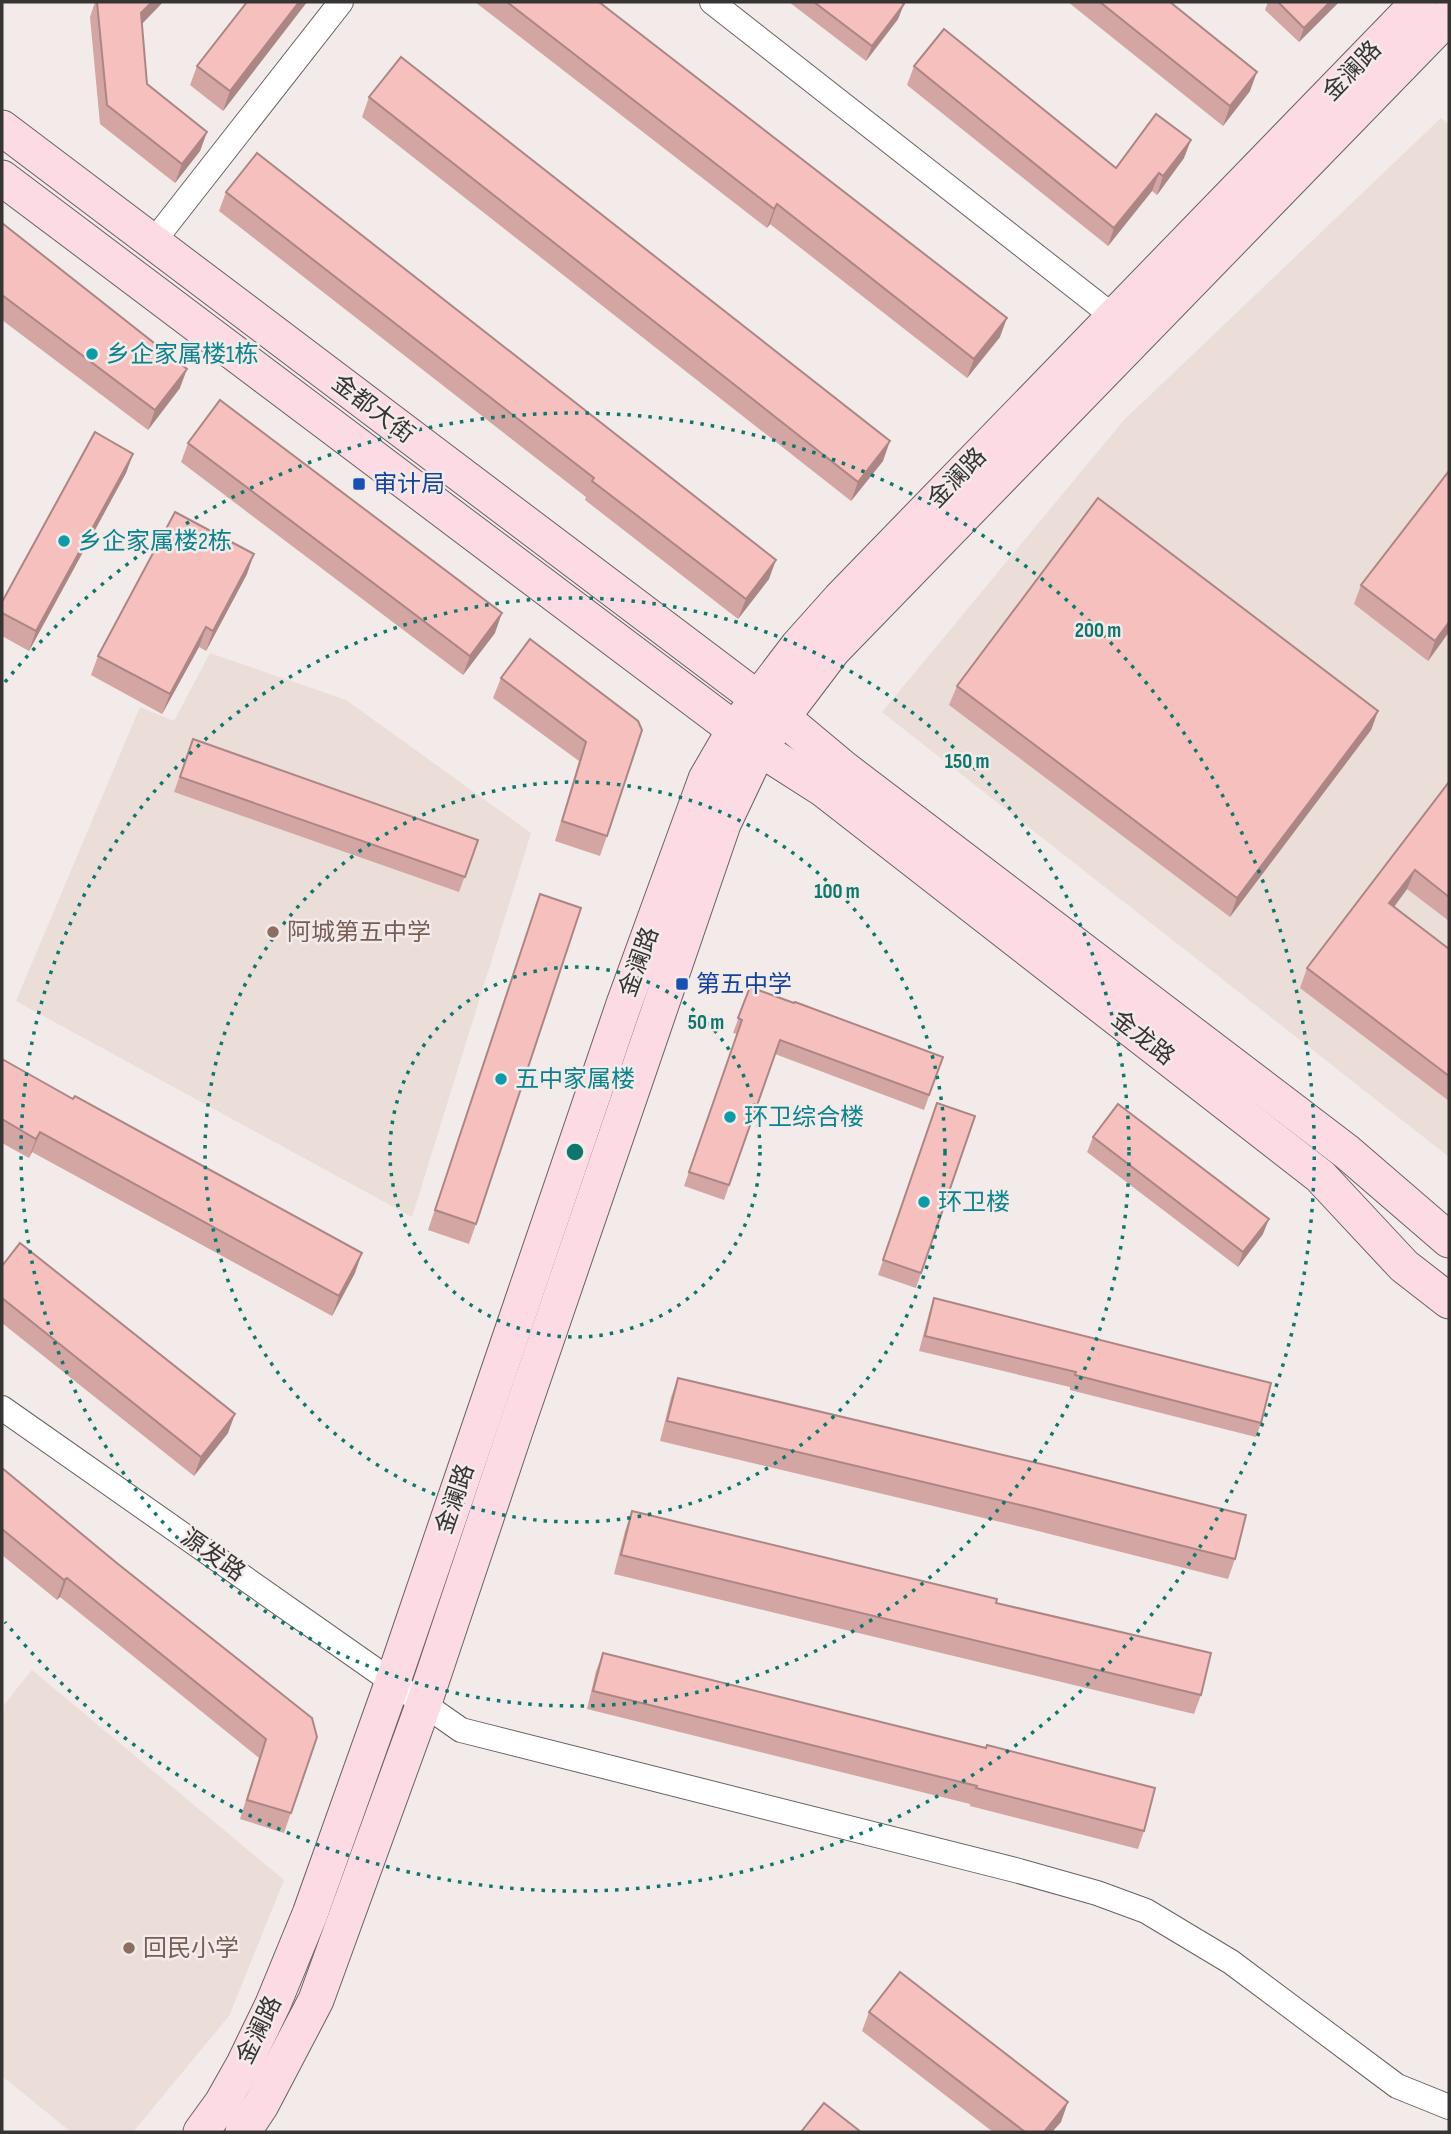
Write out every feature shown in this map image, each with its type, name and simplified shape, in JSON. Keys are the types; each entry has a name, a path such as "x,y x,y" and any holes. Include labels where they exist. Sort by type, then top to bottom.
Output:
{"street":[{"path":"153,242 341,2"},
{"name":"金澜路","path":"770,708 798,646 840,598 1419,2"},
{"path":"720,4 1114,317"},
{"name":"金澜路","path":"201,2132 222,2103 244,2064 273,2004 310,1914 393,1681 624,1004 706,779 747,739 770,708 833,650 1449,16"},
{"name":"金都大街","path":"2,128 770,708 833,778"},
{"name":"金都大街","path":"2,178 747,739 833,778"},
{"name":"金澜路","path":"243,2132 261,2105 316,2000 424,1703 514,1431 723,824 747,739"},
{"name":"金龙路","path":"833,778 1347,1152 1449,1240"},
{"name":"金龙路","path":"833,778 1320,1176 1404,1266 1449,1301"},
{"name":"源发路","path":"2,1408 461,1730 1019,1871 1097,1893 1146,1911 1231,1962 1397,2087 1449,2107"}],"shaded area":[{"path":"1441,118 1449,125 1449,1157 882,712 1124,420"},
{"name":"阿城第五中学","path":"210,653 346,700 531,833 412,1217 16,1001 140,707 174,721"},
{"name":"回民小学","path":"32,1670 284,1880 229,2016 133,2132 71,2132 2,2076 2,1707"}],"building":[{"path":"97,2 152,2 141,13 147,84 207,132 182,164 107,105"},
{"path":"247,2 299,2 230,91 197,66"},
{"path":"507,2 599,2 1007,318 974,359 777,204 774,209"},
{"path":"814,2 901,2 904,4 872,46"},
{"path":"1100,2 1170,2 1257,72 1230,106"},
{"path":"1278,2 1330,2 1304,28"},
{"path":"944,29 1116,168 1156,114 1191,140 1163,176 1159,173 1114,228 914,66"},
{"path":"401,57 890,441 858,482 369,97"},
{"path":"257,153 776,560 746,599 226,192"},
{"name":"乡企家属楼1栋","path":"2,223 187,369 155,410 2,295"},
{"path":"220,400 502,613 470,656 188,443"},
{"name":"乡企家属楼2栋","path":"95,432 133,454 36,631 2,613 2,602"},
{"path":"1449,471 1449,622 1435,641 1361,585"},
{"path":"1098,498 1378,711 1237,898 957,686"},
{"path":"175,512 254,554 213,631 206,627 170,694 98,656"},
{"path":"530,639 638,721 642,730 607,836 562,821 586,742 501,678"},
{"path":"193,739 478,840 465,877 180,777"},
{"path":"1449,782 1449,897 1415,870 1389,903 1449,949 1449,1076 1307,968"},
{"name":"五中家属楼","path":"540,894 581,908 476,1224 435,1210"},
{"path":"750,987 943,1057 929,1095 780,1040 729,1185 689,1172 742,1020 738,1018"},
{"path":"2,1059 362,1253 339,1296 40,1132 36,1139 2,1119"},
{"name":"环卫楼","path":"937,1103 975,1116 921,1273 883,1260"},
{"path":"1118,1104 1269,1219 1243,1252 1093,1137"},
{"path":"20,1243 235,1414 201,1457 2,1298 2,1266"},
{"path":"934,1298 1271,1383 1261,1423 1075,1375 1076,1372 925,1336"},
{"path":"678,1378 1246,1515 1235,1559 667,1421"},
{"path":"2,1468 312,1718 317,1737 291,1813 247,1800 266,1739 67,1578 64,1580 2,1529"},
{"path":"632,1511 997,1599 996,1603 1211,1653 1201,1695 621,1555"},
{"path":"603,1653 1155,1788 1144,1831 976,1788 977,1786 593,1691"},
{"path":"900,1972 1068,2102 1044,2132 1025,2132 869,2012"},
{"path":"824,2103 861,2132 801,2132"}],"place":[{"name":"乡企家属楼1栋","path":"92,354"},
{"name":"审计局","path":"359,484"},
{"name":"乡企家属楼2栋","path":"64,541"},
{"name":"阿城第五中学","path":"273,932"},
{"name":"第五中学","path":"682,984"},
{"name":"五中家属楼","path":"501,1079"},
{"name":"环卫综合楼","path":"730,1117"},
{"name":"环卫楼","path":"924,1202"},
{"name":"回民小学","path":"129,1948"}]}
